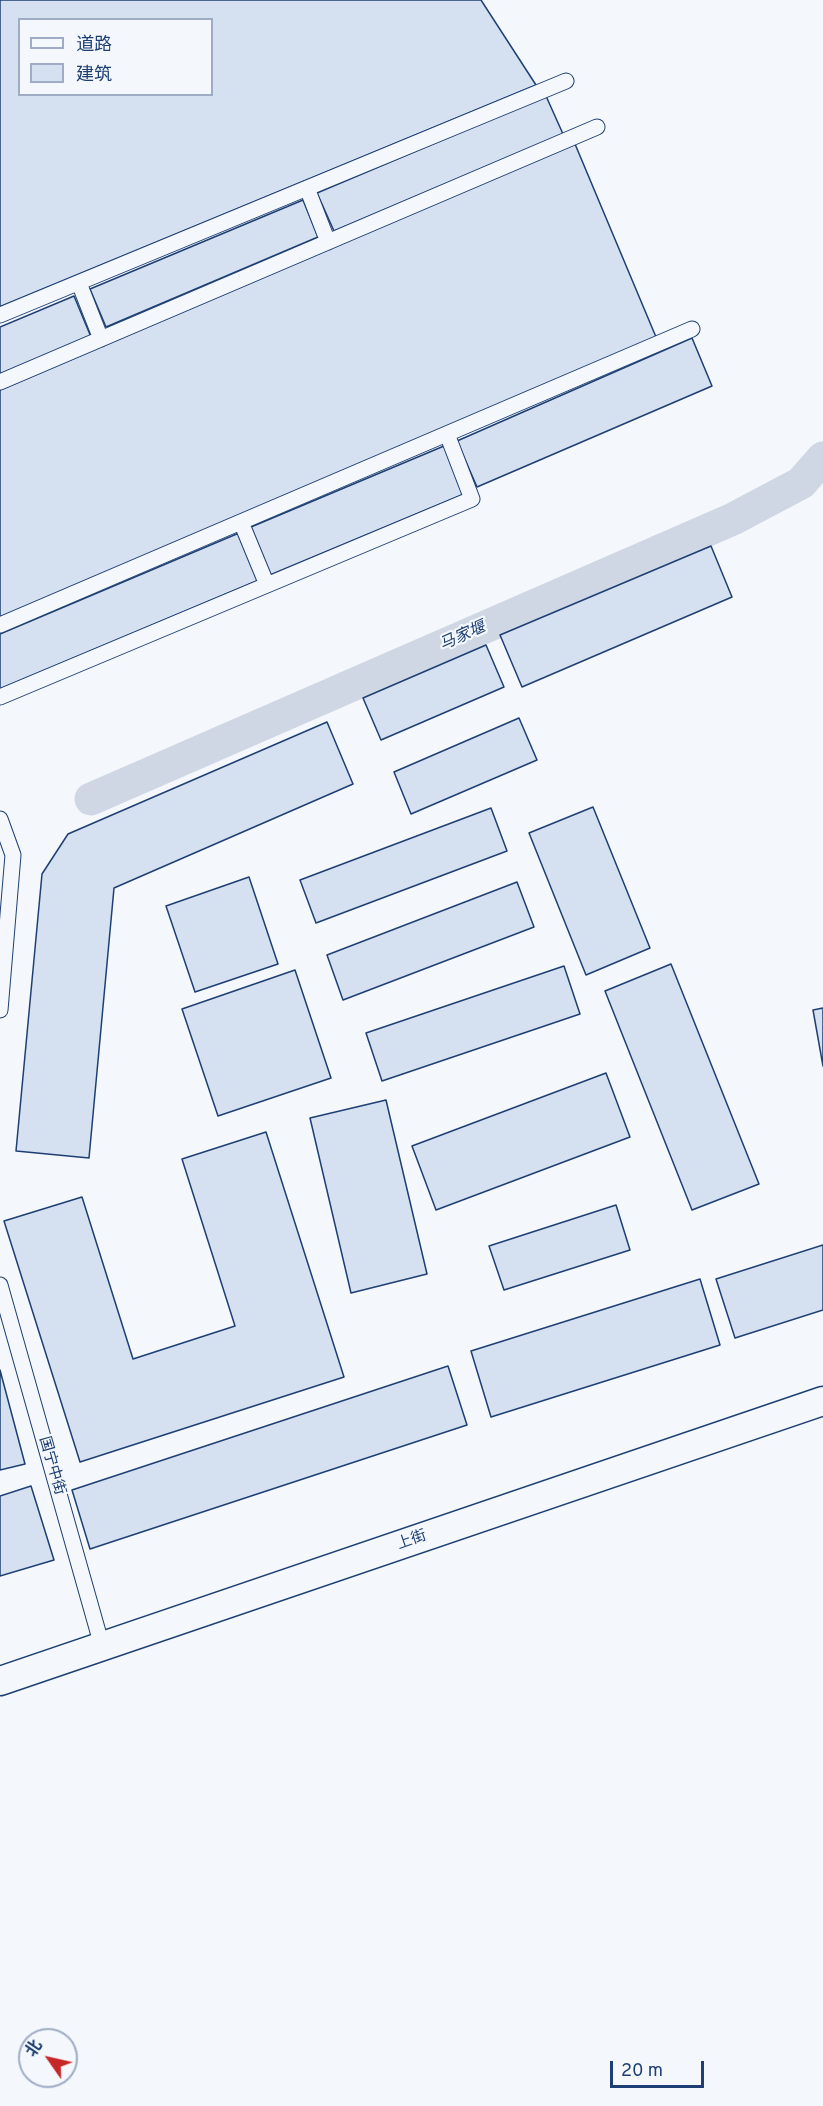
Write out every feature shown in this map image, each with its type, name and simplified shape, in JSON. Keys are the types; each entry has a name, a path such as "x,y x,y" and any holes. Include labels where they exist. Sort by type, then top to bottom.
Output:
{"street":[{"name":"上街","path":"0,1681 823,1401"}],"lane":[{"path":"0,315 566,81"},
{"path":"0,382 597,128"},
{"path":"307,188 328,242"},
{"path":"79,283 101,339"},
{"path":"0,625 692,329"},
{"path":"0,697 472,499 447,434"},
{"path":"241,522 267,585"},
{"path":"0,819 13,855 0,1010"},
{"name":"国宁中街","path":"0,1285 102,1646"}],"building":[{"path":"0,0 481,0 536,85 0,307"},
{"path":"546,96 563,134 334,231 317,193"},
{"path":"575,144 656,337 0,618 0,390"},
{"path":"303,200 318,237 106,327 90,289"},
{"path":"74,296 91,337 0,374 0,327"},
{"path":"692,338 712,386 477,487 457,441"},
{"path":"444,446 464,494 270,575 251,527"},
{"path":"239,533 259,580 0,689 0,634"},
{"path":"711,546 732,597 522,687 500,635"},
{"path":"486,645 504,687 381,740 363,698"},
{"path":"519,718 537,760 411,814 394,772"},
{"path":"327,722 353,784 114,888 89,1158 16,1151 42,874 68,834"},
{"path":"593,807 650,948 586,975 529,833"},
{"path":"491,808 507,851 316,923 300,880"},
{"path":"249,877 278,964 195,992 166,906"},
{"path":"517,882 534,927 343,1000 327,955"},
{"path":"671,964 759,1184 692,1210 605,991"},
{"path":"564,966 580,1014 382,1081 366,1033"},
{"path":"295,970 331,1078 218,1116 182,1009"},
{"path":"823,1008 823,1066 813,1010"},
{"path":"606,1073 630,1137 436,1210 412,1146"},
{"path":"386,1100 427,1274 351,1293 310,1118"},
{"path":"266,1132 344,1377 80,1462 4,1221 82,1197 133,1359 235,1326 182,1159"},
{"path":"616,1205 630,1250 504,1290 489,1246"},
{"path":"823,1245 823,1310 735,1338 716,1279"},
{"path":"700,1279 720,1345 491,1417 471,1351"},
{"path":"448,1366 467,1425 90,1549 72,1490"},
{"path":"0,1370 25,1464 0,1470"},
{"path":"31,1486 54,1560 0,1576 0,1496"}],"waterway":[{"name":"马家堰","path":"91,799 733,519 801,483 823,458"}]}
